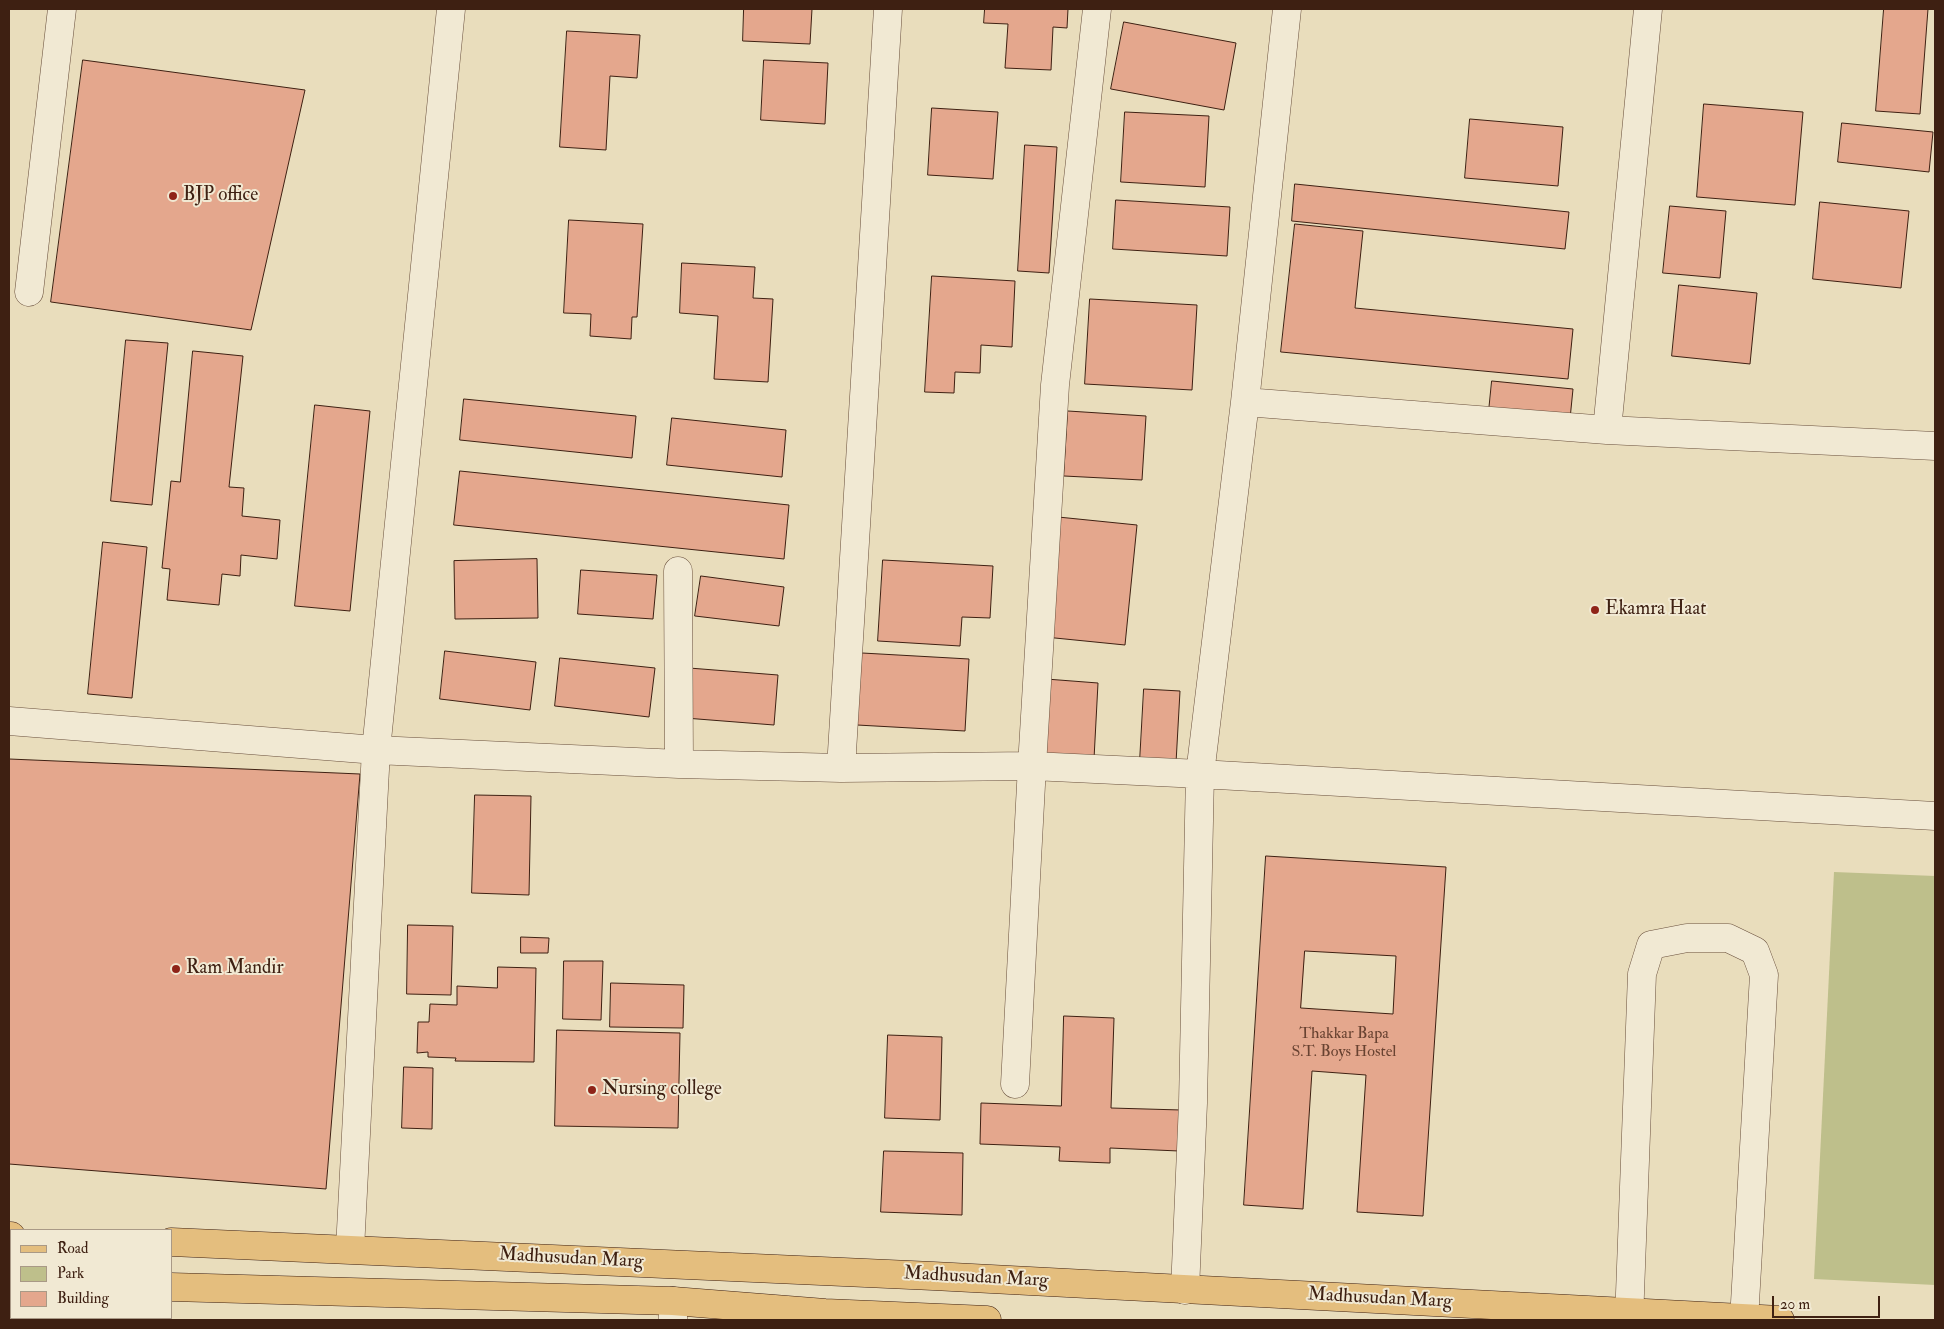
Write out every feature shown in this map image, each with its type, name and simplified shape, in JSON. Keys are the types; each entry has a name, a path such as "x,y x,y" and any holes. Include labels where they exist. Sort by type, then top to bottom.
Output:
{"main road":[{"name":"Madhusudan Marg","path":"172,1242 923,1275 1629,1316 1780,1320"},
{"name":"Madhusudan Marg","path":"172,1287 673,1311 825,1313 987,1320"}],"street":[{"path":"29,292 62,9"},
{"path":"350,1249 376,750 451,9"},
{"path":"841,768 888,9"},
{"path":"1015,1084 1055,385 1097,9"},
{"path":"1185,1290 1193,1103 1200,774 1245,402 1287,9"},
{"path":"1607,430 1648,9"},
{"path":"1245,402 1607,430 1935,446"},
{"path":"678,571 679,764"},
{"path":"9,721 376,750 679,764 841,768 1032,766 1935,816"},
{"path":"1629,1316 1642,974 1651,945 1687,938 1728,938 1755,951 1764,975 1744,1319"}],"green space":[{"path":"1834,872 1935,876 1935,1285 1814,1279"}],"building":[{"path":"744,9 812,9 810,44 743,41"},
{"path":"985,9 1068,9 1067,28 1053,27 1051,70 1005,68 1008,24 984,23"},
{"path":"1884,9 1928,9 1920,114 1876,111"},
{"path":"1124,22 1236,43 1224,110 1111,89"},
{"path":"567,31 640,35 637,78 610,76 606,150 560,147"},
{"name":"BJP office","path":"83,60 305,90 251,330 51,302"},
{"path":"764,60 828,63 825,124 761,120"},
{"path":"1704,104 1803,112 1795,205 1697,197"},
{"path":"932,108 998,112 993,179 928,175"},
{"path":"1125,112 1209,116 1205,187 1121,182"},
{"path":"1470,119 1563,127 1558,186 1465,178"},
{"path":"1842,123 1933,132 1929,172 1838,162"},
{"path":"1025,145 1057,147 1049,273 1018,271"},
{"path":"1295,184 1569,212 1565,249 1292,221"},
{"path":"1116,200 1230,207 1227,256 1113,249"},
{"path":"1820,202 1909,211 1901,288 1813,279"},
{"path":"1670,206 1726,211 1720,278 1663,273"},
{"path":"569,220 643,224 637,317 632,317 631,339 590,336 591,314 564,313"},
{"path":"1295,224 1363,231 1355,308 1573,329 1568,379 1281,352"},
{"path":"682,263 755,267 753,298 773,299 768,382 714,379 718,316 680,313"},
{"path":"932,276 1015,281 1012,347 981,345 980,373 955,372 954,393 925,392"},
{"path":"1679,285 1757,293 1750,364 1672,356"},
{"path":"1090,299 1197,305 1192,390 1085,384"},
{"path":"126,340 168,343 152,505 111,501"},
{"path":"193,351 243,356 229,487 244,488 242,516 280,520 277,559 241,555 240,576 222,574 219,605 167,600 170,569 162,568 171,481 180,482"},
{"path":"1492,381 1573,389 1570,419 1489,411"},
{"path":"464,399 636,416 632,458 460,440"},
{"path":"315,405 370,411 350,611 295,606"},
{"path":"1068,411 1146,416 1142,480 1064,476"},
{"path":"672,418 786,430 782,477 667,465"},
{"path":"460,471 789,505 784,559 454,525"},
{"path":"1058,517 1137,525 1125,645 1045,637"},
{"path":"103,542 147,547 132,698 88,694"},
{"path":"537,559 538,618 455,619 454,561"},
{"path":"883,560 993,566 990,618 962,617 960,646 878,641"},
{"path":"581,570 657,575 653,619 578,614"},
{"path":"701,576 784,587 779,626 695,616"},
{"path":"445,651 536,662 530,710 440,699"},
{"path":"862,653 969,659 965,731 857,725"},
{"path":"560,658 655,668 649,717 555,706"},
{"path":"689,668 778,675 774,725 685,718"},
{"path":"1046,679 1098,683 1094,759 1041,755"},
{"path":"1144,689 1180,691 1176,763 1140,761"},
{"name":"Ram Mandir","path":"9,759 360,774 326,1189 9,1164"},
{"path":"475,795 531,796 529,895 472,893"},
{"path":"1266,856 1446,867 1423,1216 1357,1212 1366,1075 1312,1071 1303,1209 1244,1205","holes":["1305,951 1396,956 1393,1014 1301,1008"]},
{"path":"408,925 453,926 451,995 407,994"},
{"path":"521,937 549,938 548,953 521,953"},
{"path":"564,961 603,961 601,1020 563,1019"},
{"path":"498,967 536,968 534,1062 455,1061 456,1058 428,1057 428,1052 417,1053 418,1022 429,1022 430,1004 457,1005 457,986 497,988"},
{"path":"611,983 684,985 683,1028 610,1027"},
{"path":"1064,1016 1114,1018 1111,1108 1181,1110 1179,1151 1110,1148 1110,1163 1059,1161 1060,1147 980,1144 981,1103 1061,1106"},
{"path":"557,1030 680,1033 678,1128 555,1126"},
{"path":"888,1035 942,1037 940,1120 885,1118"},
{"path":"404,1067 433,1068 432,1129 402,1128"},
{"path":"884,1151 963,1153 962,1215 881,1212"}],"place":[{"name":"BJP office","path":"173,196"},
{"name":"Ekamra Haat","path":"1595,610"},
{"name":"Ram Mandir","path":"176,969"},
{"name":"Nursing college","path":"592,1090"}]}
